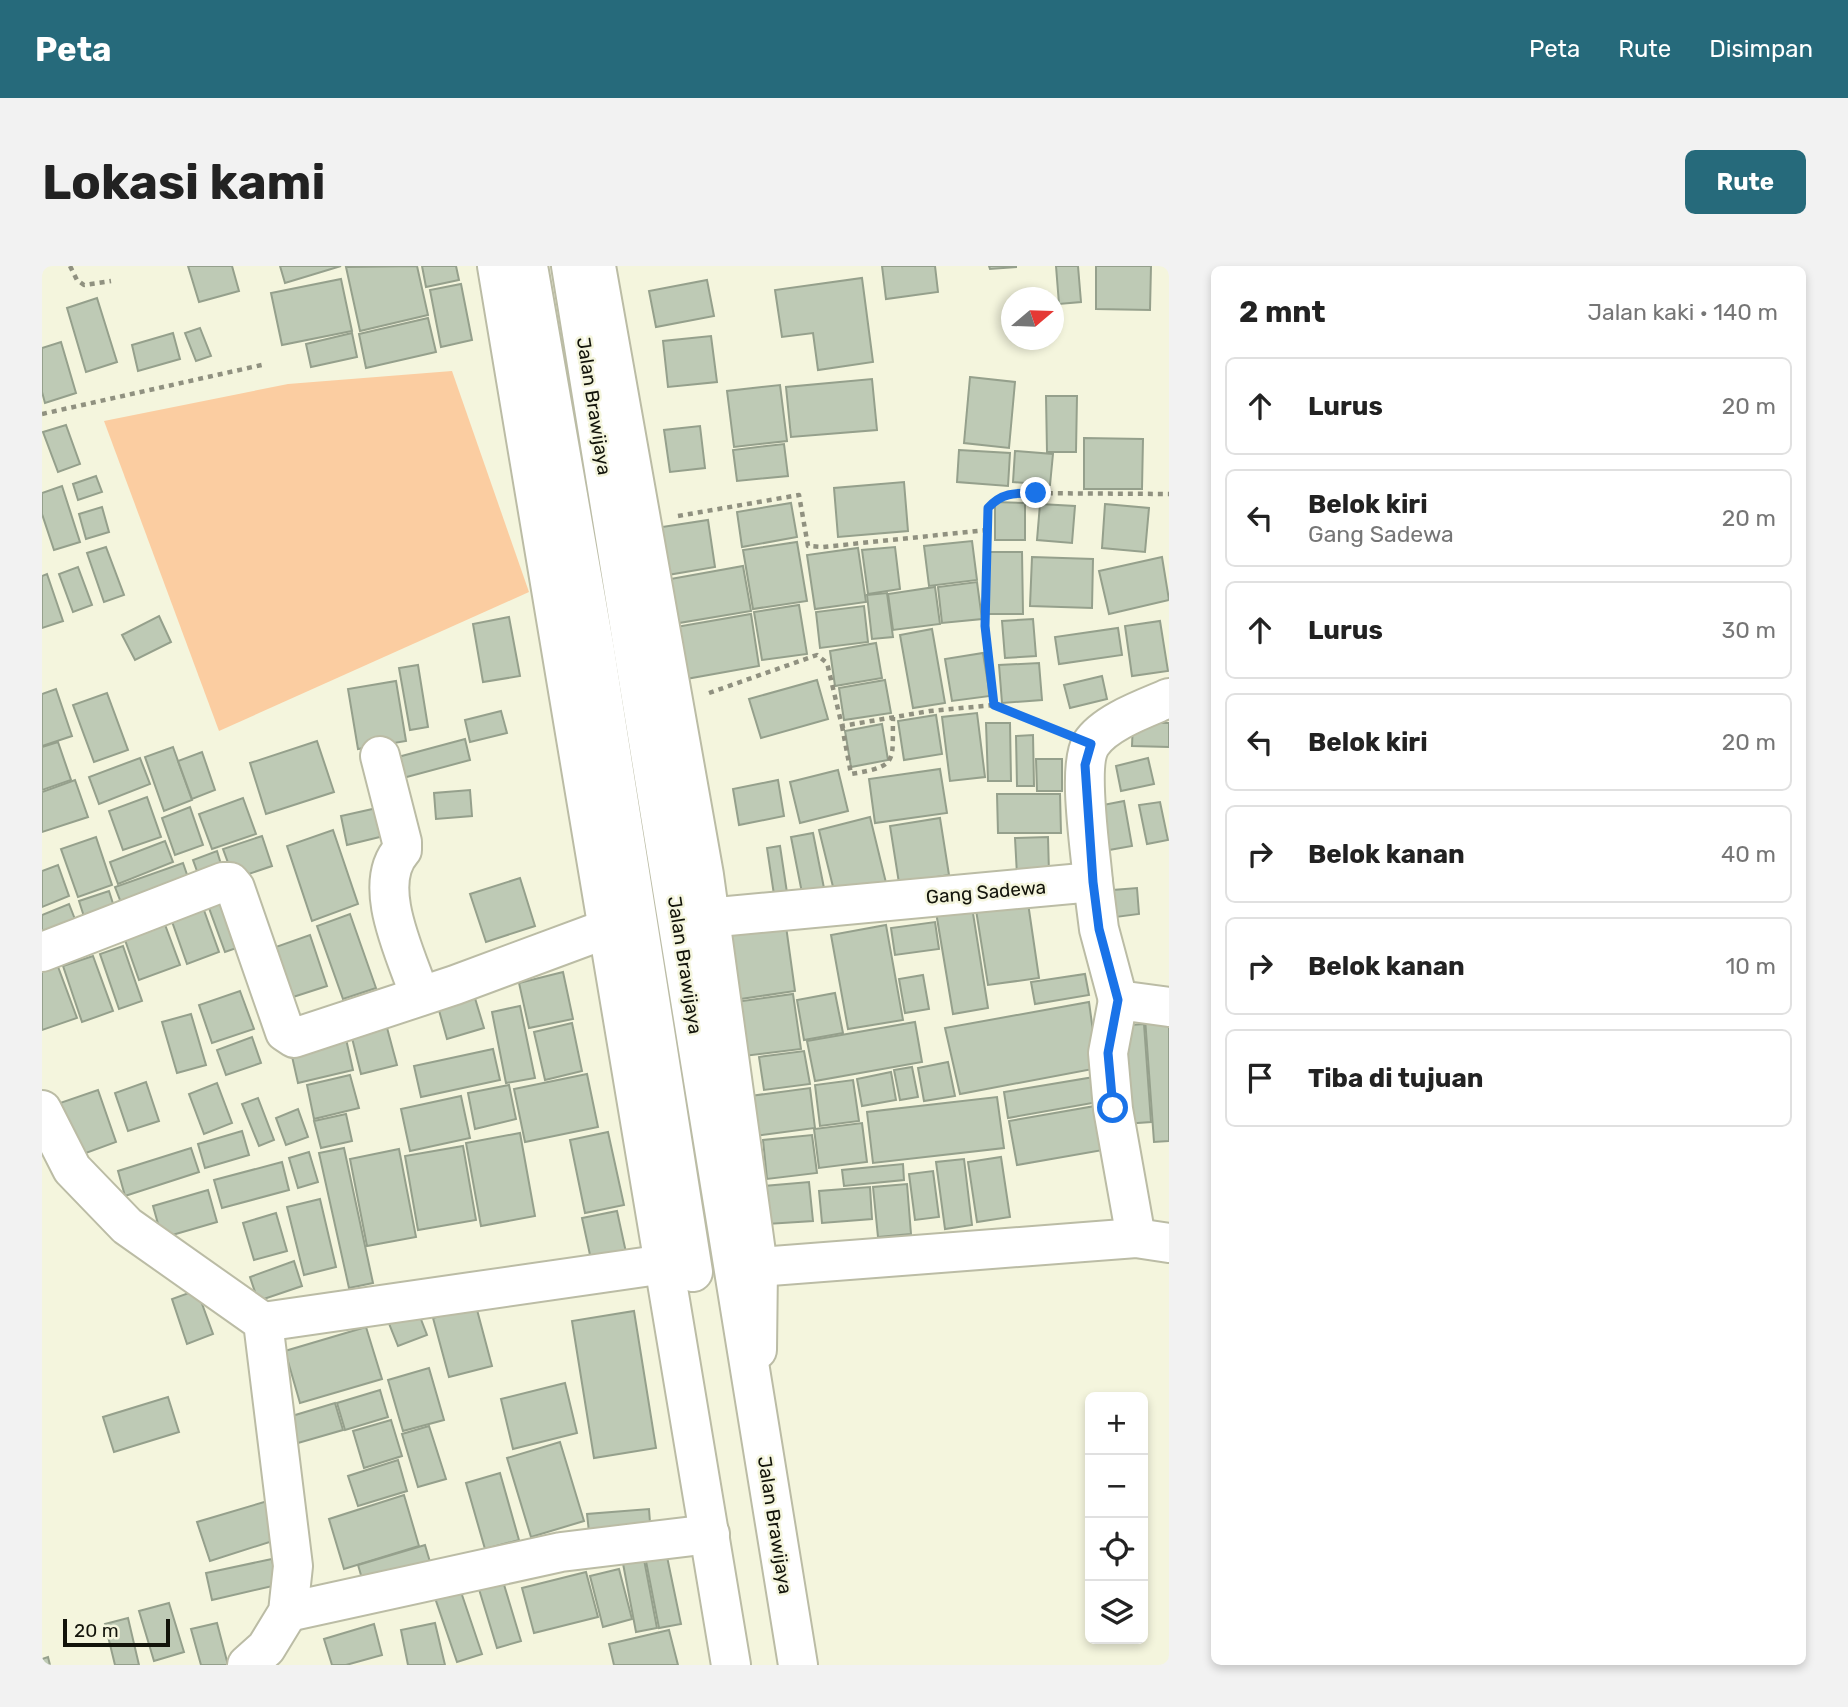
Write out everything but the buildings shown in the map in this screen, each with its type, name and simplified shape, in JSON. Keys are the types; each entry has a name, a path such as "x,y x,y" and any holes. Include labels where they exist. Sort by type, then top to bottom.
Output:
{"main road":[{"path":"497,266 731,1665"},
{"name":"Jalan Brawijaya","path":"528,266 597,664 751,1665"},
{"name":"Jalan Brawijaya","path":"571,266 797,1665"},
{"path":"596,266 704,875 707,918 758,1267 757,1409"},
{"path":"758,1267 1153,1240 1113,1108 1108,1053 1118,1000 1099,929 1085,765 1091,744 1121,719 1169,698"},
{"path":"380,756 402,842 402,850 393,860 387,882 395,922 420,996"},
{"path":"42,953 223,882 230,882 236,888 288,1035 294,1038 606,929"},
{"name":"Gang Sadewa","path":"707,918 1093,882"},
{"path":"1118,1000 1169,1007"},
{"path":"42,1110 72,1169 127,1226 263,1322 665,1264"},
{"path":"247,1665 266,1648 288,1612 293,1566 263,1322"},
{"path":"288,1612 561,1552 710,1534"}],"path":[{"path":"70,266 77,281 84,285 111,281"},
{"path":"42,414 266,364"},
{"path":"994,705 985,626 988,508 996,499 1009,493 1169,494"},
{"path":"641,523 799,495 808,546 987,530"},
{"path":"704,698 709,692 817,655 827,663 851,774 881,769 888,764 892,751 893,717"},
{"path":"842,726 994,705 1091,744"}],"shaded area":[{"path":"452,371 529,592 219,731 104,421 288,384"}],"route":[{"path":"1036,493 1009,493 996,499 988,508 985,626 994,705 1091,744 1085,765 1093,882 1099,929 1118,1000 1108,1053 1113,1108"}]}
